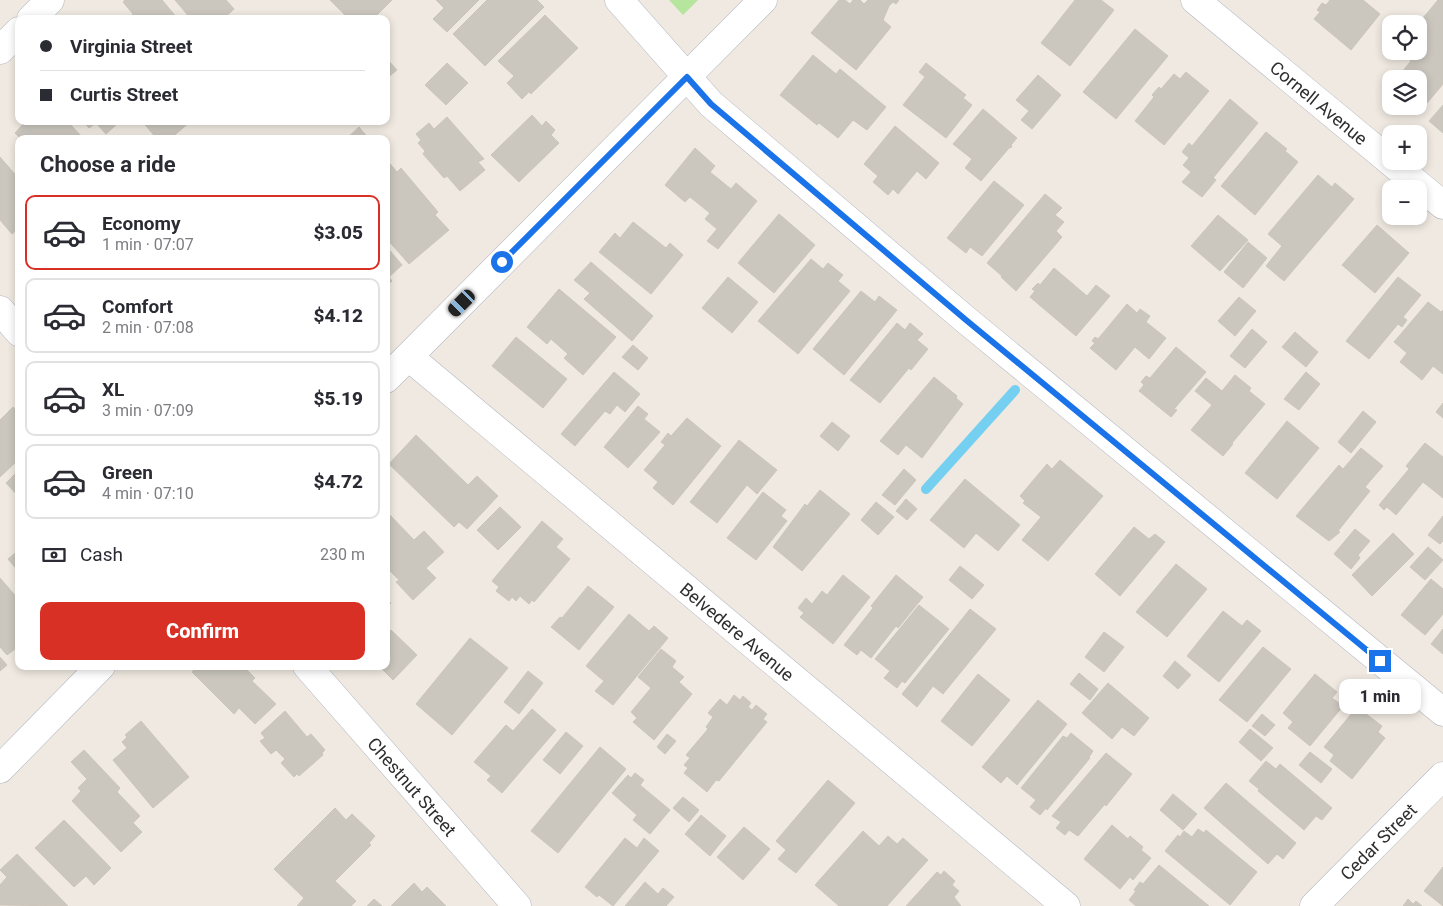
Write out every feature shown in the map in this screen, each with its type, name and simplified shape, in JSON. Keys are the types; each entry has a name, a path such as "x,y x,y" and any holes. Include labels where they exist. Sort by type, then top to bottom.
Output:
{"street":[{"path":"35,15 50,0"},
{"path":"619,0 711,104 966,320 1443,712"},
{"path":"390,375 762,0"},
{"name":"Cornell Avenue","path":"1195,0 1443,205"},
{"path":"0,50 15,36"},
{"path":"0,310 15,327"},
{"name":"Belvedere Avenue","path":"409,357 1066,906"},
{"path":"0,769 97,670"},
{"name":"Chestnut Street","path":"310,670 516,906"},
{"name":"Cedar Street","path":"1314,906 1443,776"}],"green space":[{"path":"669,0 698,0 683,15"}],"building":[{"path":"125,0 162,0 175,15 132,15 123,2"},
{"path":"175,0 226,0 234,9 227,15 188,15"},
{"path":"330,0 392,0 377,15 345,15"},
{"path":"436,0 479,0 447,32 433,19 444,8"},
{"path":"487,0 537,0 544,7 485,66 453,34"},
{"path":"839,0 845,0 850,4 853,0 860,0 864,4 868,0 899,0 896,4 893,2 889,6 883,20 891,27 856,70 811,33"},
{"path":"1075,0 1101,0 1114,10 1070,66 1041,43"},
{"path":"1330,0 1363,0 1380,14 1351,50 1314,19 1320,12 1317,10 1322,3 1326,5"},
{"path":"1438,0 1443,0 1443,84 1427,103 1427,70 1404,70 1411,61 1410,60 1427,60 1426,15"},
{"path":"545,15 578,48 531,94 529,92 522,99 507,83 514,76 498,61"},
{"path":"1135,29 1168,56 1116,119 1083,92"},
{"path":"813,55 836,74 840,69 886,107 867,130 853,120 838,138 819,123 817,125 780,95"},
{"path":"390,62 397,70 390,76"},
{"path":"447,63 468,83 446,105 425,85"},
{"path":"926,63 966,95 963,98 972,105 946,138 903,105 925,77 919,72"},
{"path":"1186,72 1209,91 1164,145 1135,121 1154,97 1152,95 1159,87 1161,89 1174,74 1180,79"},
{"path":"1038,75 1061,95 1032,129 1021,120 1029,111 1016,100"},
{"path":"1230,99 1258,123 1213,178 1182,152 1189,143 1192,146"},
{"path":"1443,105 1443,133 1429,121"},
{"path":"983,109 1017,138 1011,145 1012,147 1009,148 981,181 965,168 972,159 953,144"},
{"path":"532,115 542,126 546,121 555,130 551,135 559,143 519,182 491,155"},
{"path":"447,117 484,159 478,162 485,170 460,191 447,176 444,178 423,154 425,151 418,143 421,140 416,134 429,123 434,129"},
{"path":"22,125 71,125 80,135 17,135 15,133"},
{"path":"98,125 116,125 106,134"},
{"path":"145,125 186,125 175,135 154,135"},
{"path":"895,126 939,163 926,179 917,171 898,194 893,189 888,195 873,182 878,176 864,164"},
{"path":"359,127 366,135 350,135"},
{"path":"1266,132 1287,149 1285,151 1298,162 1255,215 1221,186"},
{"path":"695,148 715,166 710,172 731,189 736,183 757,201 718,249 707,241 717,229 705,219 710,213 690,197 685,202 665,185"},
{"path":"0,157 15,174 15,231 12,234 0,220"},
{"path":"1189,158 1216,180 1202,197 1182,182 1191,172 1183,165"},
{"path":"390,164 397,172 401,168 438,212 435,215 449,230 409,264 390,243"},
{"path":"1318,175 1332,187 1335,183 1354,199 1284,281 1266,266 1282,246 1268,234"},
{"path":"994,181 1024,205 982,256 970,247 966,253 947,238"},
{"path":"1045,194 1062,208 1055,215 1064,222 1056,231 1062,237 1016,291 987,263"},
{"path":"779,214 815,245 774,293 738,263"},
{"path":"1218,215 1248,240 1220,271 1191,246"},
{"path":"633,222 666,248 670,243 683,255 651,294 599,252 615,233 620,238"},
{"path":"1377,225 1409,253 1375,293 1342,265"},
{"path":"1248,242 1267,258 1243,288 1224,272"},
{"path":"390,251 402,265 390,276"},
{"path":"811,259 823,269 828,263 843,275 838,281 850,291 798,354 758,321"},
{"path":"591,262 653,316 632,341 584,299 590,293 574,280"},
{"path":"1054,268 1087,296 1096,285 1110,296 1076,336 1030,297 1035,291 1032,289 1038,283 1040,285"},
{"path":"728,277 758,302 732,333 702,308"},
{"path":"1398,277 1421,295 1403,317 1407,320 1402,327 1398,324 1369,359 1346,341"},
{"path":"559,289 616,337 583,375 564,358 568,354 551,339 547,344 527,327"},
{"path":"861,291 875,302 879,296 897,310 844,375 813,349"},
{"path":"1239,297 1256,311 1235,336 1218,321"},
{"path":"1428,302 1441,312 1443,310 1443,374 1433,366 1422,380 1400,362 1407,353 1394,342"},
{"path":"1127,304 1137,313 1140,309 1150,316 1146,322 1166,338 1149,359 1135,347 1116,370 1090,348 1095,343 1092,341 1095,337 1098,339"},
{"path":"897,323 905,330 910,323 923,334 917,340 928,349 911,370 909,368 880,403 850,380"},
{"path":"1252,329 1267,342 1245,368 1230,356"},
{"path":"1295,332 1318,352 1306,367 1282,347"},
{"path":"516,337 567,379 543,408 492,366"},
{"path":"633,345 648,358 638,370 622,357"},
{"path":"1176,347 1206,372 1174,409 1177,410 1171,417 1139,391 1144,385 1141,382 1146,376 1150,378"},
{"path":"614,372 640,394 625,412 617,405 610,414 605,411 575,446 561,434"},
{"path":"1306,372 1320,384 1299,410 1284,399"},
{"path":"1235,375 1251,388 1249,391 1265,404 1223,456 1191,430 1212,405 1195,391 1206,378 1222,391"},
{"path":"934,377 957,396 956,398 963,404 922,458 906,445 898,455 880,441"},
{"path":"1443,403 1443,418 1436,412"},
{"path":"638,406 648,414 644,419 660,432 628,468 604,447"},
{"path":"13,407 15,409 15,463 0,477 0,420"},
{"path":"1363,411 1376,422 1351,453 1338,442"},
{"path":"687,418 721,446 673,505 653,488 658,482 644,470 665,445 661,442 668,433 671,436"},
{"path":"1287,421 1319,448 1277,499 1245,473"},
{"path":"832,422 850,436 838,451 820,436"},
{"path":"416,435 468,485 477,476 498,496 467,529 459,522 454,527 390,463"},
{"path":"739,440 777,470 757,494 747,485 717,523 690,502"},
{"path":"1425,443 1443,457 1443,498 1423,482 1396,515 1387,507 1384,510 1379,505 1409,469 1406,466"},
{"path":"1361,448 1383,466 1365,487 1370,491 1338,531 1340,532 1329,541 1296,516 1339,465 1343,469"},
{"path":"1060,460 1103,496 1048,561 1022,540 1041,517 1023,503 1025,501 1020,496 1047,464 1052,469"},
{"path":"904,469 916,480 895,505 882,495"},
{"path":"15,474 15,493 6,483"},
{"path":"965,479 1020,525 998,551 976,533 964,548 930,520"},
{"path":"820,490 850,514 802,571 773,547 805,504 807,506"},
{"path":"763,492 786,510 781,516 787,521 756,560 727,538"},
{"path":"906,499 917,509 907,520 896,511"},
{"path":"876,502 894,517 878,535 861,520"},
{"path":"500,507 521,527 498,550 477,530"},
{"path":"390,515 414,540 424,531 444,552 426,568 436,578 413,600 396,582 399,580 390,571"},
{"path":"1443,516 1443,541 1440,544 1428,535"},
{"path":"542,521 563,539 556,547 570,559 534,602 532,600 529,604 520,596 516,601 512,597 509,601 496,591 499,587 492,581"},
{"path":"1134,527 1149,539 1155,534 1165,542 1120,596 1095,574"},
{"path":"1355,529 1370,541 1358,555 1360,558 1351,569 1334,554"},
{"path":"1393,533 1414,554 1372,596 1352,575"},
{"path":"1428,547 1443,560 1425,580 1410,567"},
{"path":"15,553 15,567 8,559"},
{"path":"1176,564 1207,589 1167,637 1136,612"},
{"path":"960,566 984,585 972,599 949,580"},
{"path":"843,575 870,597 833,644 800,617 804,613 798,608 806,598 812,604 822,591 827,595"},
{"path":"896,575 923,597 898,628 896,626 871,658 861,650 857,655 844,645 873,608 871,606"},
{"path":"0,578 15,595 15,649 7,655 0,647"},
{"path":"1431,579 1443,589 1443,614 1425,635 1401,615"},
{"path":"588,586 614,607 579,650 551,627 560,617 562,618"},
{"path":"919,605 949,629 905,683 902,681 897,688 884,678 890,671 875,659"},
{"path":"970,609 996,629 943,694 933,686 917,707 902,694"},
{"path":"1223,611 1242,626 1247,620 1261,631 1219,682 1187,656"},
{"path":"629,614 649,631 654,626 668,638 613,705 595,691 604,681 586,666"},
{"path":"1443,629 1443,654 1431,644"},
{"path":"390,631 417,655 393,680 383,670 390,670"},
{"path":"1104,632 1124,647 1104,672 1085,657"},
{"path":"470,638 508,668 452,735 416,704"},
{"path":"1263,647 1291,669 1247,722 1219,700"},
{"path":"661,649 676,661 672,667 684,677 679,682 692,694 654,740 633,722 637,718 631,712 651,688 638,677"},
{"path":"0,657 7,665 0,671"},
{"path":"1175,661 1191,675 1178,689 1163,676"},
{"path":"194,670 247,670 255,678 252,681 276,704 255,724 239,708 234,714 192,672"},
{"path":"528,671 543,683 519,714 504,702"},
{"path":"1079,673 1098,689 1090,700 1070,684"},
{"path":"978,674 1010,700 972,746 941,721"},
{"path":"1315,674 1337,692 1332,698 1343,706 1310,746 1288,728 1293,722 1283,713"},
{"path":"1108,683 1149,718 1134,736 1122,727 1112,739 1082,713"},
{"path":"734,695 740,700 743,696 751,703 748,707 752,710 756,705 767,714 763,719 767,722 719,781 716,780 707,792 684,773 688,768 684,765 690,758 686,755 708,729 706,727 713,717 708,713 720,699 727,705"},
{"path":"1038,700 1067,724 1017,785 1007,776 1001,783 982,767"},
{"path":"1357,707 1382,726 1378,732 1385,738 1352,779 1330,761 1334,755 1324,747"},
{"path":"532,709 556,730 502,793 487,780 491,776 474,762 506,725 513,731"},
{"path":"285,711 307,737 311,734 325,750 322,753 323,755 299,776 297,774 294,777 281,763 285,759 276,750 271,754 260,741 265,738 261,733"},
{"path":"1262,714 1275,725 1265,736 1252,726"},
{"path":"141,721 189,777 153,808 113,760 127,748 122,742 127,737 125,735"},
{"path":"1250,729 1273,748 1261,761 1239,742"},
{"path":"566,732 583,746 560,774 543,760"},
{"path":"1071,733 1093,751 1090,758 1047,810 1046,808 1040,815 1030,807 1036,800 1021,788 1063,736 1067,738"},
{"path":"667,734 676,741 665,754 657,747"},
{"path":"600,747 626,769 558,853 531,831"},
{"path":"84,750 120,788 117,792 140,816 133,823 142,832 121,852 72,801 81,791 78,788 87,779 71,762"},
{"path":"1310,752 1332,769 1321,783 1299,765"},
{"path":"1106,753 1132,774 1078,836 1069,830 1065,835 1056,828 1061,822 1052,816"},
{"path":"1266,761 1276,769 1280,764 1332,808 1322,820 1316,816 1304,830 1258,791 1259,789 1249,781"},
{"path":"635,773 644,780 640,785 670,810 650,834 633,820 637,815 612,793 628,775 631,778"},
{"path":"828,780 855,803 796,873 778,859 786,850 776,841"},
{"path":"1226,783 1296,843 1283,859 1277,854 1268,864 1204,808"},
{"path":"1173,794 1197,814 1183,830 1160,810"},
{"path":"683,797 699,810 689,822 673,808"},
{"path":"335,808 346,820 352,814 375,836 369,843 371,845 335,881 356,901 351,906 297,906 304,898 274,869"},
{"path":"701,815 726,836 710,856 685,834"},
{"path":"64,820 111,868 94,885 86,876 74,887 35,848"},
{"path":"1112,825 1128,839 1130,836 1143,847 1141,850 1151,858 1133,880 1130,877 1120,889 1084,859"},
{"path":"744,827 770,849 743,880 717,857"},
{"path":"1198,829 1204,833 1206,830 1257,872 1230,905 1165,851 1178,835 1180,837 1184,831 1192,837"},
{"path":"863,831 879,846 888,836 897,844 903,838 928,860 887,906 839,906 815,885"},
{"path":"625,838 637,848 644,838 659,851 613,906 599,895 597,897 585,887"},
{"path":"17,854 68,906 0,905 0,885 7,877 0,870"},
{"path":"1159,865 1209,906 1136,906 1129,900 1136,891 1134,890 1140,882 1143,884"},
{"path":"1443,867 1443,906 1424,891"},
{"path":"944,871 955,881 952,885 959,891 954,897 961,906 906,906 937,872 941,875"},
{"path":"645,882 658,894 663,888 674,897 666,906 625,906"},
{"path":"414,883 422,892 427,887 446,906 391,906"},
{"path":"374,899 382,906 367,906"},
{"path":"1408,899 1413,904 1416,901 1422,906 1403,906"}],"waterway":[{"path":"926,489 1015,390"}],"route":[{"path":"502,262 687,77 711,104 951,307 1380,661"}]}
